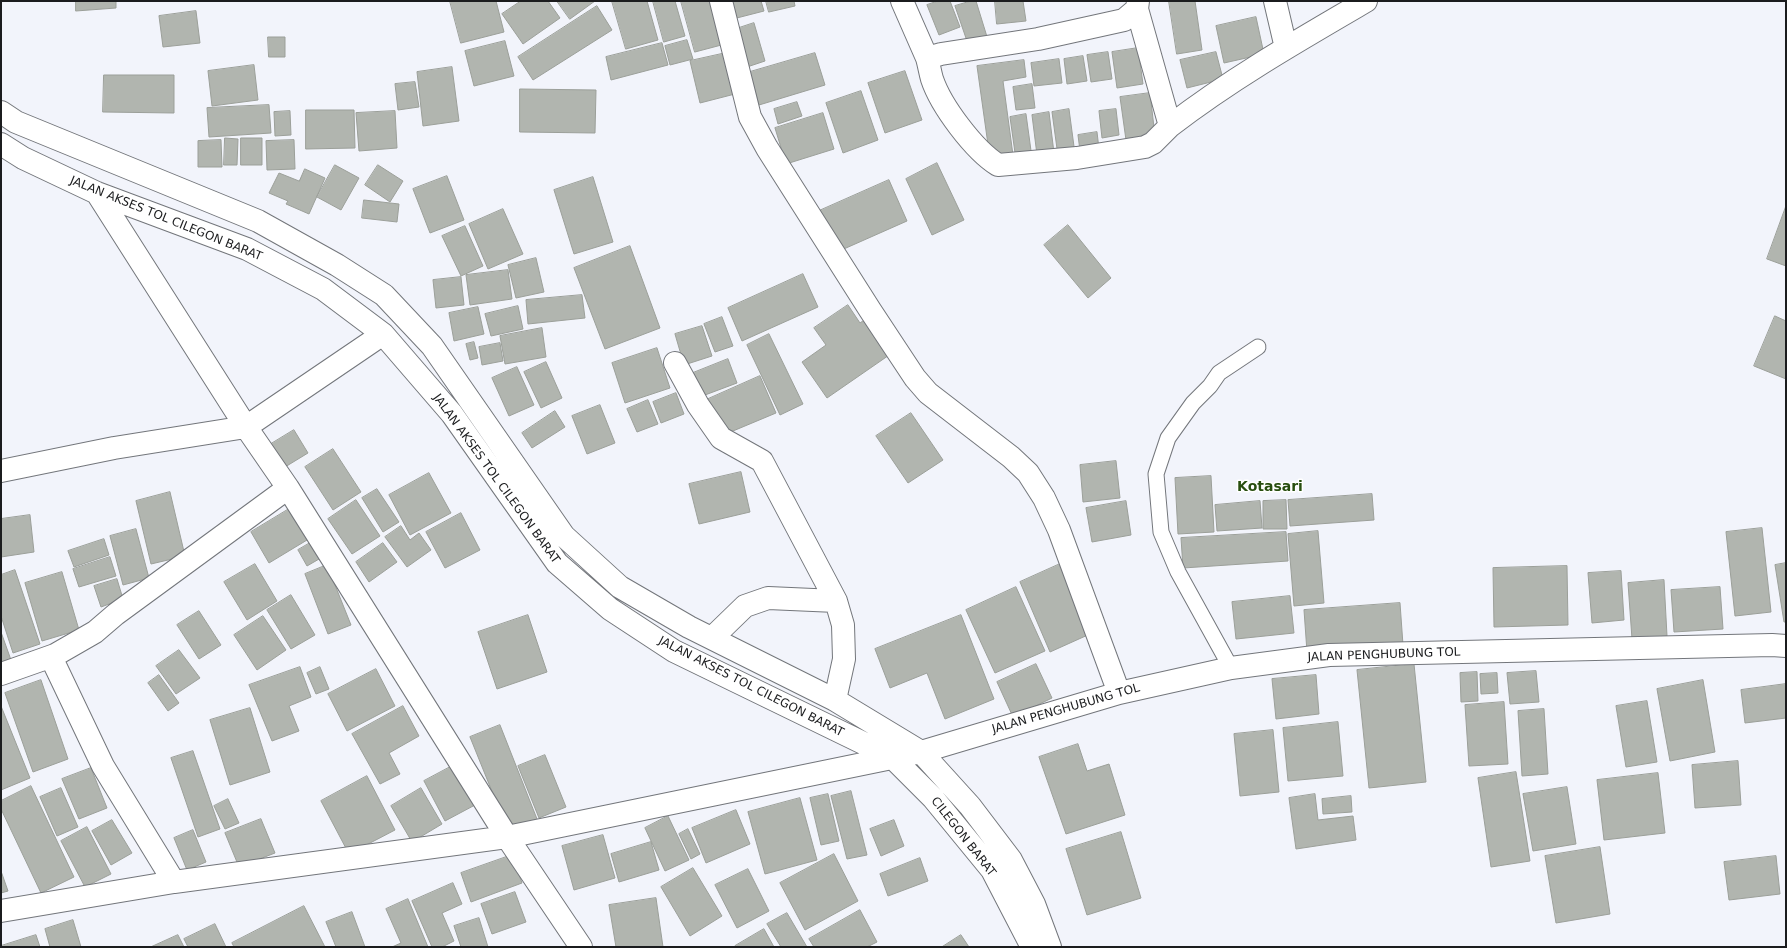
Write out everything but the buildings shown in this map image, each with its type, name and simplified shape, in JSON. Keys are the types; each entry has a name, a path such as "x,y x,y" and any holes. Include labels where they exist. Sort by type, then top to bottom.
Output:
{"street":[{"path":"721,1 750,117 767,148 915,378 928,394 1011,457 1028,474 1044,498 1059,530 1119,692"},
{"path":"902,1 927,58 933,79 950,114 987,158 998,164 1077,158 1145,147 1153,143 1170,126 1200,103 1286,48 1366,1"},
{"path":"1275,1 1286,48"},
{"path":"927,58 955,51 1038,39 1124,20 1137,5"},
{"path":"1137,5 1170,126"},
{"path":"1,112 16,122 258,221 337,265 384,295 432,346 564,536 620,587 689,627 834,700 922,752 970,806 1011,860 1034,904 1050,947"},
{"name":"JALAN AKSES TOL CILEGON BARAT","path":"1,144 23,158 96,193 247,249 323,289 384,334 452,414 557,564 610,609 674,651 892,757"},
{"path":"96,193 246,427 288,488 507,837 580,947"},
{"path":"1,471 114,448 246,427 384,334"},
{"path":"676,363 698,405 721,438 762,462 836,601 842,625 844,659 834,700"},
{"path":"1,674 51,657 95,632 116,614 288,488"},
{"path":"712,638 745,606 768,598 836,601"},
{"name":"JALAN PENGHUBUNG TOL","path":"1,911 174,882 507,837 922,752 1119,692 1231,668 1329,654 1772,644 1786,646"},
{"path":"51,657 103,766 174,882"},
{"name":"CILEGON BARAT","path":"892,757 933,798 992,870 1032,947"}],"lane":[{"path":"1231,668 1178,572 1161,532 1156,474 1168,438 1193,403 1210,386 1220,373 1258,347"}],"district":[{"name":"Kotasari","path":"1270,487"}]}
